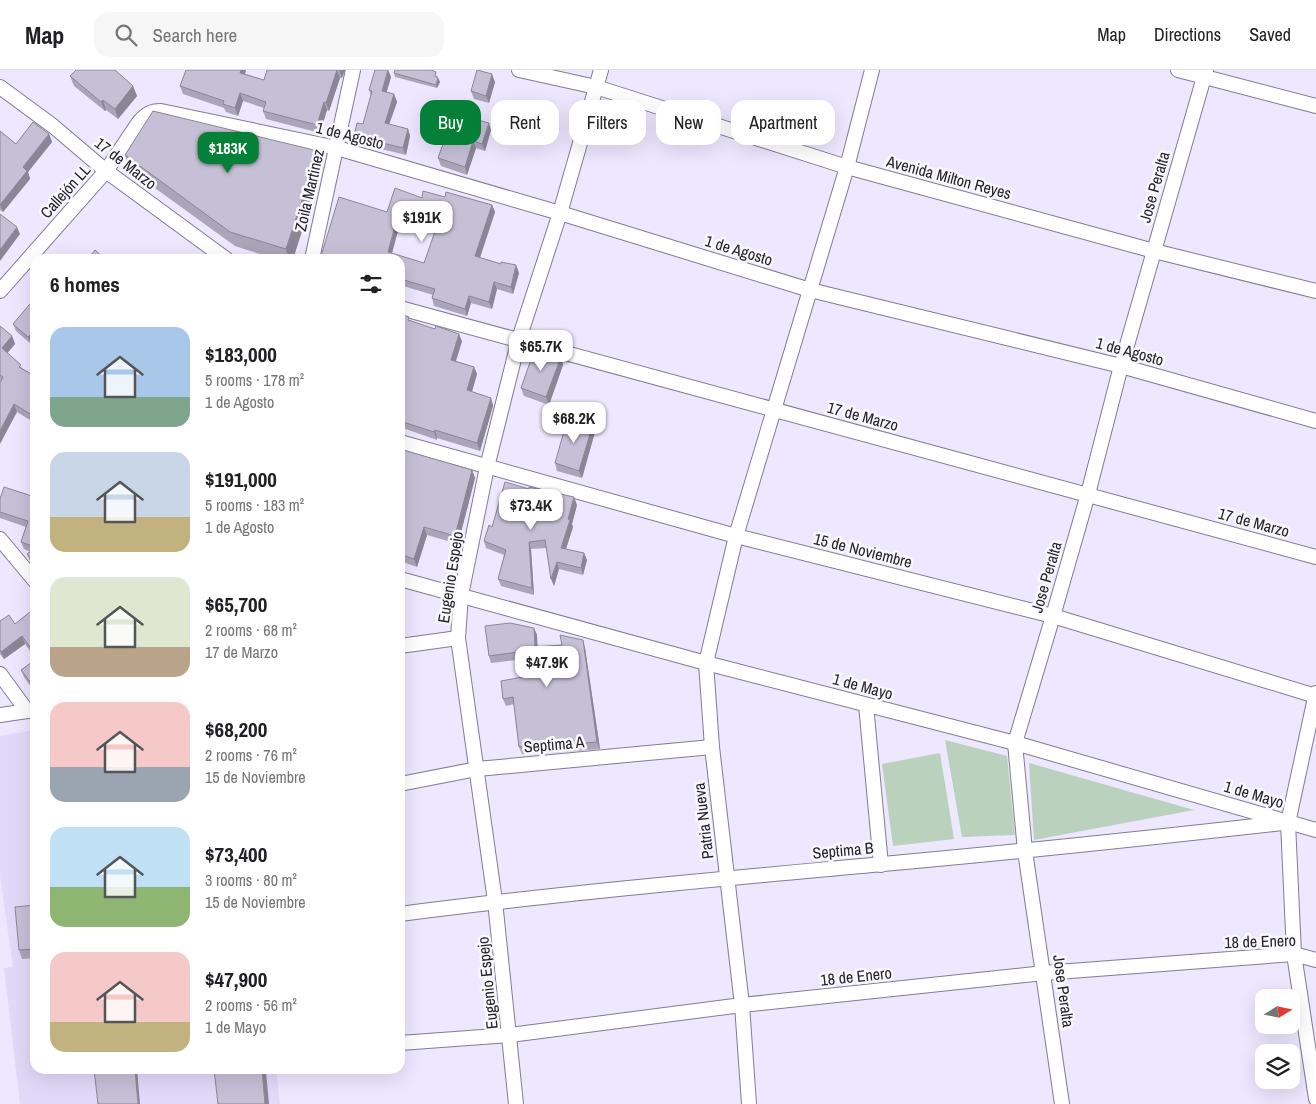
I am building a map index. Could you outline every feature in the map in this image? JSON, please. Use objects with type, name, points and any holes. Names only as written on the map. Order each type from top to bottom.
[{"type":"street","name":"Zoila Martinez","points":[[313,254],[353,70]]},
{"type":"street","name":"Avenida Milton Reyes","points":[[519,70],[596,87],[847,167],[1154,251],[1316,290]]},
{"type":"street","name":"Eugenio Espejo","points":[[516,1104],[495,901],[458,638],[461,595],[487,467],[519,340],[560,212],[601,70]]},
{"type":"street","name":"Patria Nueva","points":[[749,1104],[742,1005],[712,747],[706,662],[736,536],[847,167],[872,70]]},
{"type":"street","points":[[1178,70],[1205,74],[1316,106]]},
{"type":"street","name":"Jose Peralta","points":[[1062,1104],[1025,851],[1015,743],[1088,494],[1121,366],[1205,74]]},
{"type":"street","name":"17 de Marzo","points":[[3,89],[53,126],[106,171],[219,254]]},
{"type":"street","name":"1 de Agosto","points":[[152,111],[161,111],[337,148],[560,212],[810,290],[1121,366],[1316,422]]},
{"type":"street","name":"Callejón LL","points":[[33,254],[106,171],[139,122],[152,111]]},
{"type":"street","name":"Callejón LL","points":[[0,291],[30,257]]},
{"type":"street","name":"17 de Marzo","points":[[405,309],[1316,557]]},
{"type":"street","name":"15 de Noviembre","points":[[405,443],[736,536],[1053,616],[1316,695]]},
{"type":"street","points":[[0,539],[30,575]]},
{"type":"street","name":"1 de Mayo","points":[[405,580],[866,705],[1015,743],[1316,830]]},
{"type":"street","points":[[405,645],[458,638]]},
{"type":"street","points":[[0,674],[30,710]]},
{"type":"street","points":[[1316,695],[1288,823],[1294,954],[1316,1099]]},
{"type":"street","points":[[866,705],[880,865]]},
{"type":"street","points":[[0,715],[30,711]]},
{"type":"street","name":"Septima A","points":[[405,783],[477,769],[712,747]]},
{"type":"street","name":"Septima B","points":[[405,913],[495,901],[1025,851],[1288,823]]},
{"type":"street","name":"18 de Enero","points":[[405,1043],[510,1035],[742,1005],[1044,973],[1294,954],[1316,960]]},
{"type":"shaded area","points":[[30,731],[30,1074],[276,1074],[280,1104],[20,1104],[4,968],[13,967],[0,876],[0,736]]},
{"type":"green space","points":[[945,740],[1007,756],[1015,835],[962,837]]},
{"type":"green space","points":[[940,753],[954,839],[893,846],[882,764]]},
{"type":"green space","points":[[1029,763],[1194,810],[1034,840]]},
{"type":"building","points":[[76,70],[115,70],[133,86],[115,109],[103,100],[101,102],[70,76]]},
{"type":"building","points":[[186,70],[241,70],[240,73],[264,80],[267,70],[337,70],[317,125],[263,111],[266,102],[240,93],[235,108],[223,104],[224,101],[180,86]]},
{"type":"building","points":[[375,70],[388,70],[382,91],[394,94],[385,123],[408,129],[403,148],[354,136],[357,123],[363,124],[372,91],[369,90]]},
{"type":"building","points":[[395,70],[431,70],[436,72],[435,76],[438,78],[436,85],[394,73]]},
{"type":"building","points":[[477,70],[492,74],[486,96],[471,91]]},
{"type":"building","points":[[153,111],[318,151],[286,249],[230,232],[125,155]]},
{"type":"building","points":[[481,121],[489,123],[481,144]]},
{"type":"building","points":[[33,122],[49,134],[23,167],[27,171],[0,205],[0,131],[16,144]]},
{"type":"building","points":[[443,145],[472,145],[465,167],[438,158]]},
{"type":"building","points":[[395,188],[422,198],[423,191],[445,197],[446,192],[492,205],[475,256],[501,264],[501,262],[516,265],[511,287],[494,282],[489,302],[469,296],[465,309],[432,298],[435,289],[405,280],[405,257],[424,263],[438,223],[405,214],[402,222],[397,219],[388,252],[395,254],[322,254],[339,197],[387,212]]},
{"type":"building","points":[[0,214],[17,227],[0,250]]},
{"type":"building","points":[[30,304],[30,335],[28,337],[13,324]]},
{"type":"building","points":[[405,316],[409,317],[408,320],[435,329],[436,326],[459,334],[451,360],[474,367],[467,390],[491,398],[477,443],[435,430],[434,432],[405,423]]},
{"type":"building","points":[[0,326],[12,336],[2,348],[21,365],[19,367],[30,373],[30,414],[14,404],[0,431],[0,383],[3,377],[0,375]]},
{"type":"building","points":[[535,348],[561,357],[546,397],[521,388]]},
{"type":"building","points":[[568,417],[593,424],[579,471],[555,463]]},
{"type":"building","points":[[405,450],[472,470],[455,536],[424,527],[414,559],[405,556]]},
{"type":"building","points":[[505,482],[529,489],[529,487],[574,497],[568,519],[570,520],[561,548],[584,553],[581,568],[557,562],[551,579],[545,540],[529,542],[532,588],[498,579],[506,550],[484,541],[489,525],[492,527]]},
{"type":"building","points":[[4,487],[30,495],[30,545],[21,542],[28,521],[0,512],[0,499]]},
{"type":"building","points":[[30,612],[30,647],[22,636],[1,652],[0,621],[9,615],[15,624]]},
{"type":"building","points":[[510,623],[534,628],[535,647],[562,645],[560,635],[583,640],[597,742],[519,747],[513,697],[503,699],[501,681],[528,676],[525,651],[489,656],[485,626]]},
{"type":"building","points":[[30,664],[30,682],[21,670]]},
{"type":"building","points":[[30,906],[30,949],[19,950],[15,907]]},
{"type":"building","points":[[95,1074],[135,1074],[138,1104],[98,1104]]},
{"type":"building","points":[[215,1074],[262,1074],[265,1104],[218,1104]]}]
